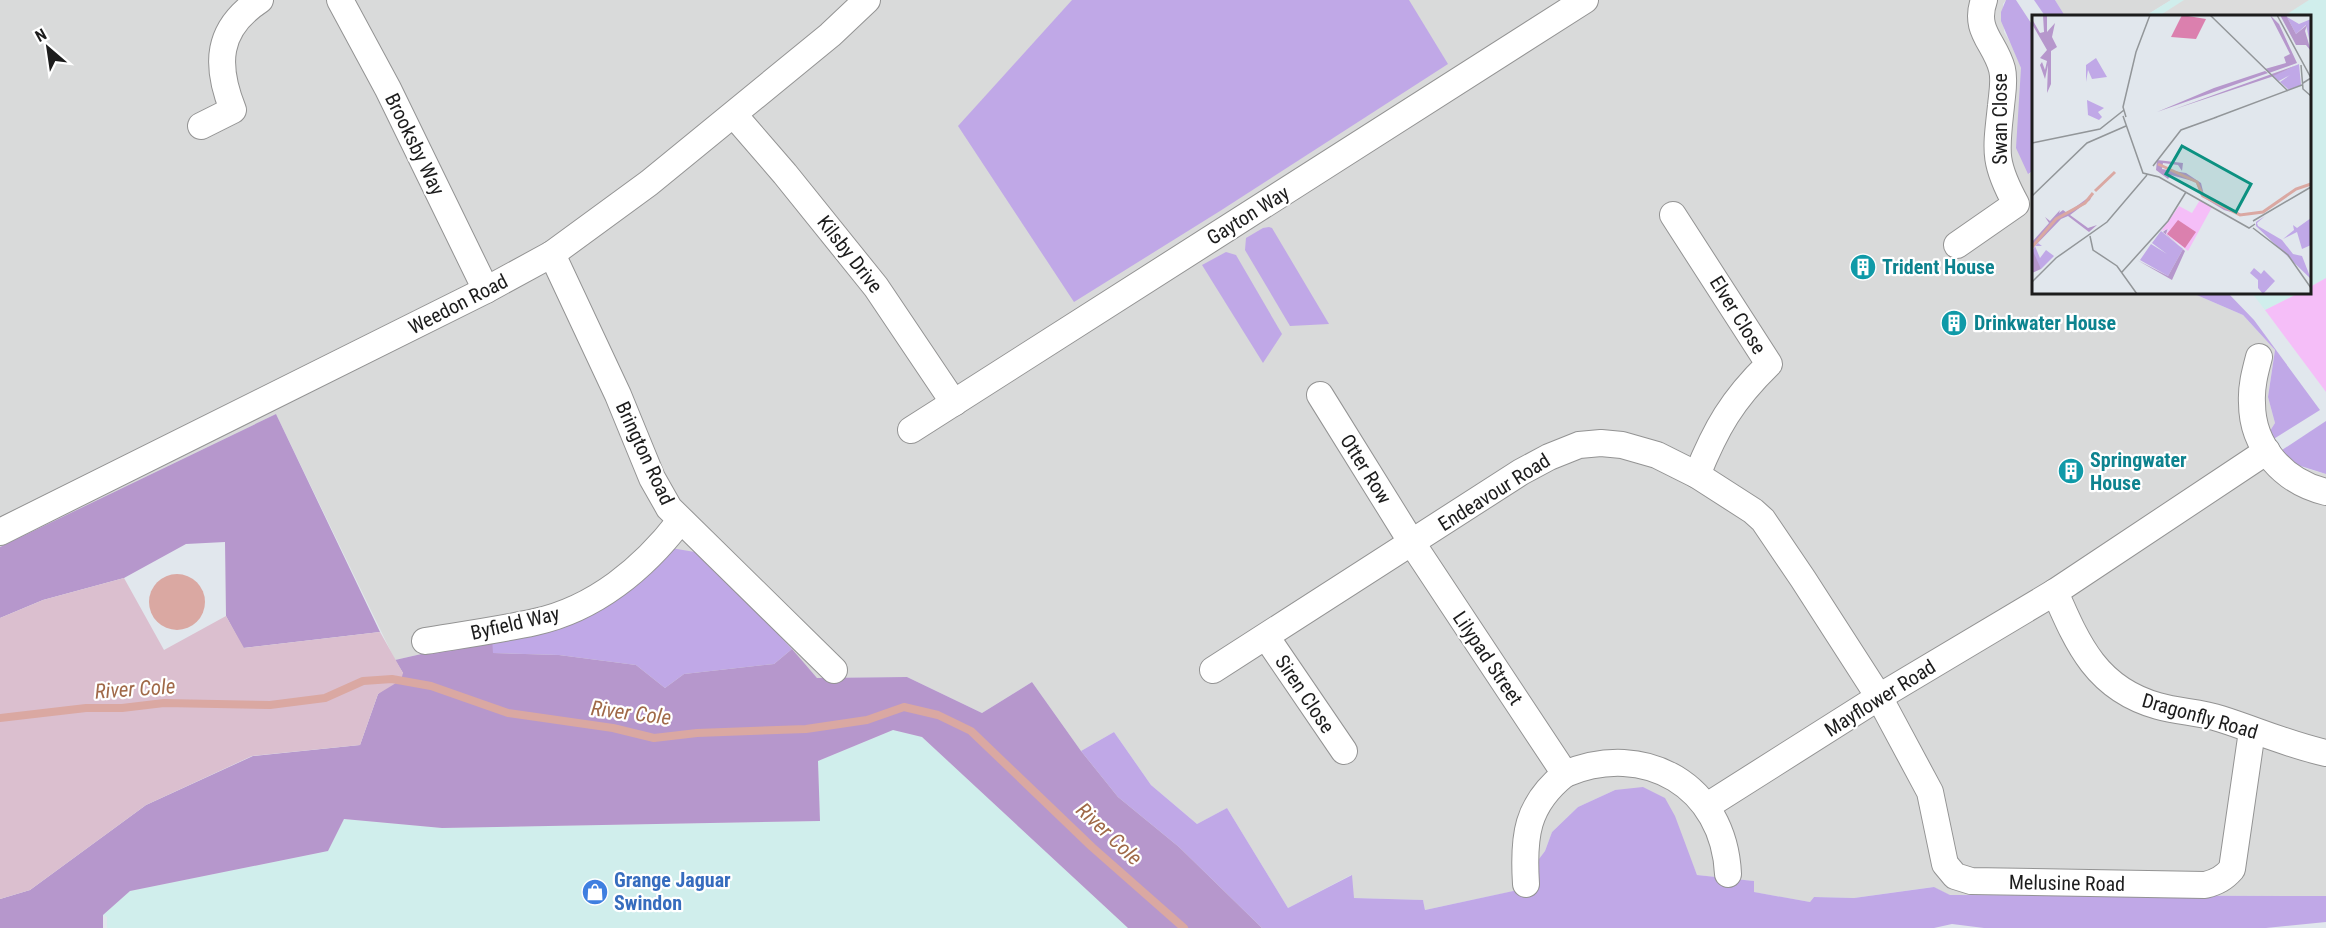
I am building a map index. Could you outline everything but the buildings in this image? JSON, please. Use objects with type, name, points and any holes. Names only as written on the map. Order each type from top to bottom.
[{"type":"street","points":[[201,126],[233,110],[222,75],[223,49],[228,34],[239,17],[260,0]]},
{"type":"street","name":"Brooksby Way","points":[[340,0],[388,89],[486,290]]},
{"type":"street","name":"Weedon Road","points":[[0,532],[486,290],[552,254],[649,183],[734,115],[830,35],[867,0]]},
{"type":"street","name":"Gayton Way","points":[[911,430],[1585,0]]},
{"type":"street","name":"Swan Close","points":[[1958,245],[2016,204],[2004,183],[1997,156],[2003,79],[1998,59],[1981,26],[1980,15],[1983,0]]},
{"type":"street","name":"Kilsby Drive","points":[[734,115],[876,287],[954,403]]},
{"type":"street","name":"Elver Close","points":[[1673,215],[1769,364],[1745,387],[1729,408],[1711,441],[1697,475]]},
{"type":"street","name":"Brington Road","points":[[552,254],[618,395],[656,486],[669,508],[834,670]]},
{"type":"street","points":[[2259,357],[2253,382],[2252,403],[2259,438],[2277,466],[2288,476],[2304,485],[2326,492]]},
{"type":"street","name":"Otter Row","points":[[1320,394],[1412,543]]},
{"type":"street","name":"Endeavour Road","points":[[1213,670],[1521,472],[1549,457],[1580,445],[1601,443],[1622,445],[1657,455],[1697,475],[1743,504],[1763,520],[1879,697]]},
{"type":"street","name":"Mayflower Road","points":[[1707,806],[1879,697],[2055,592],[2267,452]]},
{"type":"street","name":"Byfield Way","points":[[425,641],[536,622],[581,605],[627,577],[645,562],[680,521]]},
{"type":"street","name":"Lilypad Street","points":[[1412,543],[1565,774]]},
{"type":"street","name":"Dragonfly Road","points":[[2055,592],[2077,642],[2110,683],[2126,693],[2159,707],[2222,719],[2252,731],[2326,753]]},
{"type":"street","name":"Siren Close","points":[[1266,638],[1344,751]]},
{"type":"street","name":"Melusine Road","points":[[1879,697],[1930,792],[1945,864],[1955,876],[1971,881],[2205,885],[2217,882],[2232,869],[2252,731]]},
{"type":"street","points":[[1526,884],[1524,849],[1528,825],[1542,796],[1565,774],[1595,763],[1623,761],[1650,766],[1668,774],[1707,806],[1725,842],[1728,874]]},
{"type":"shaded area","points":[[0,0],[2006,0],[2003,4],[2004,32],[2016,52],[2021,68],[2029,174],[2032,172],[2032,294],[2194,294],[2243,315],[2275,350],[2268,397],[2275,423],[2268,434],[2279,452],[2301,467],[2326,474],[2326,896],[1949,895],[1933,887],[1854,898],[1814,897],[1810,902],[1753,892],[1754,881],[1697,875],[1688,853],[1615,790],[1578,807],[1552,832],[1545,851],[1537,863],[1538,886],[1425,910],[1423,900],[1353,898],[1351,875],[1288,908],[1227,808],[1197,824],[1151,785],[1114,732],[1081,751],[1032,682],[982,713],[907,677],[817,678],[701,553],[492,638],[395,660],[276,414],[0,547]]},
{"type":"shaded area","points":[[1072,0],[1409,0],[1448,64],[1074,302],[958,126]]},
{"type":"shaded area","points":[[2006,0],[2016,0],[2032,24],[2032,171],[2028,174],[2016,148],[2021,68],[2001,21],[2001,12]]},
{"type":"shaded area","points":[[2034,0],[2055,0],[2064,15],[2044,15]]},
{"type":"shaded area","points":[[2055,0],[2171,0],[2147,15],[2064,15]]},
{"type":"shaded area","points":[[2171,0],[2326,0],[2326,278],[2311,286],[2311,15],[2147,15]]},
{"type":"shaded area","points":[[2184,0],[2309,0],[2286,15],[2161,15]]},
{"type":"shaded area","points":[[1269,227],[1272,228],[1329,324],[1290,326],[1245,250],[1246,238]]},
{"type":"shaded area","points":[[1226,252],[1236,255],[1282,334],[1263,363],[1202,265]]},
{"type":"shaded area","points":[[2326,278],[2326,392],[2265,310],[2297,294],[2311,294],[2311,286]]},
{"type":"shaded area","points":[[2194,294],[2229,294],[2254,320],[2320,410],[2272,440],[2268,434],[2275,423],[2268,397],[2275,350],[2243,315]]},
{"type":"shaded area","points":[[2253,294],[2297,294],[2265,310]]},
{"type":"shaded area","points":[[276,414],[380,632],[243,648],[226,616],[225,542],[186,544],[124,578],[43,600],[0,618],[0,547]]},
{"type":"shaded area","points":[[2326,421],[2326,474],[2291,463],[2279,452]]},
{"type":"shaded area","points":[[671,548],[701,553],[792,649],[774,664],[684,674],[665,688],[636,665],[559,655],[492,653],[492,638]]},
{"type":"shaded area","points":[[177,574],[188,576],[197,582],[203,591],[205,602],[203,613],[197,622],[188,628],[177,630],[166,628],[157,622],[151,613],[149,602],[151,591],[157,582],[166,576]]},
{"type":"shaded area","points":[[124,578],[164,650],[226,616],[244,648],[380,632],[403,673],[401,680],[378,694],[360,745],[252,756],[146,805],[30,890],[0,899],[0,618],[43,600]]},
{"type":"shaded area","points":[[492,638],[493,653],[559,655],[636,665],[665,688],[684,674],[774,664],[792,649],[817,678],[907,677],[982,713],[1032,682],[1081,751],[1118,797],[1179,847],[1262,928],[1128,928],[922,737],[893,730],[818,761],[820,821],[442,828],[344,819],[328,851],[130,891],[103,915],[103,928],[0,928],[0,899],[30,890],[146,805],[253,756],[360,745],[378,694],[403,673],[395,660]]},
{"type":"shaded area","points":[[893,730],[922,737],[1128,928],[107,928],[107,917],[103,915],[130,891],[328,851],[344,819],[442,828],[820,821],[818,761]]},
{"type":"shaded area","points":[[1114,732],[1151,785],[1197,824],[1227,808],[1288,908],[1352,875],[1354,898],[1423,900],[1425,910],[1537,886],[1536,863],[1545,851],[1552,832],[1578,807],[1615,790],[1643,787],[1665,798],[1675,816],[1697,875],[1754,881],[1754,892],[1810,902],[1814,897],[1854,898],[1934,887],[1950,895],[2326,896],[2326,922],[2266,928],[1984,928],[1952,924],[1934,928],[1262,928],[1179,847],[1118,797],[1081,751]]},
{"type":"waterway","name":"River Cole","points":[[0,718],[86,708],[122,708],[164,703],[270,705],[325,698],[363,681],[392,679],[431,686],[508,713],[613,728],[654,738],[697,733],[806,729],[867,720],[904,707],[938,715],[971,731],[1092,847],[1184,928]]},
{"type":"place","name":"Trident House","points":[[1863,267]]},
{"type":"place","name":"Drinkwater House","points":[[1954,323]]},
{"type":"place","name":"Springwater House","points":[[2071,471]]},
{"type":"place","name":"Grange Jaguar Swindon","points":[[595,892]]}]
